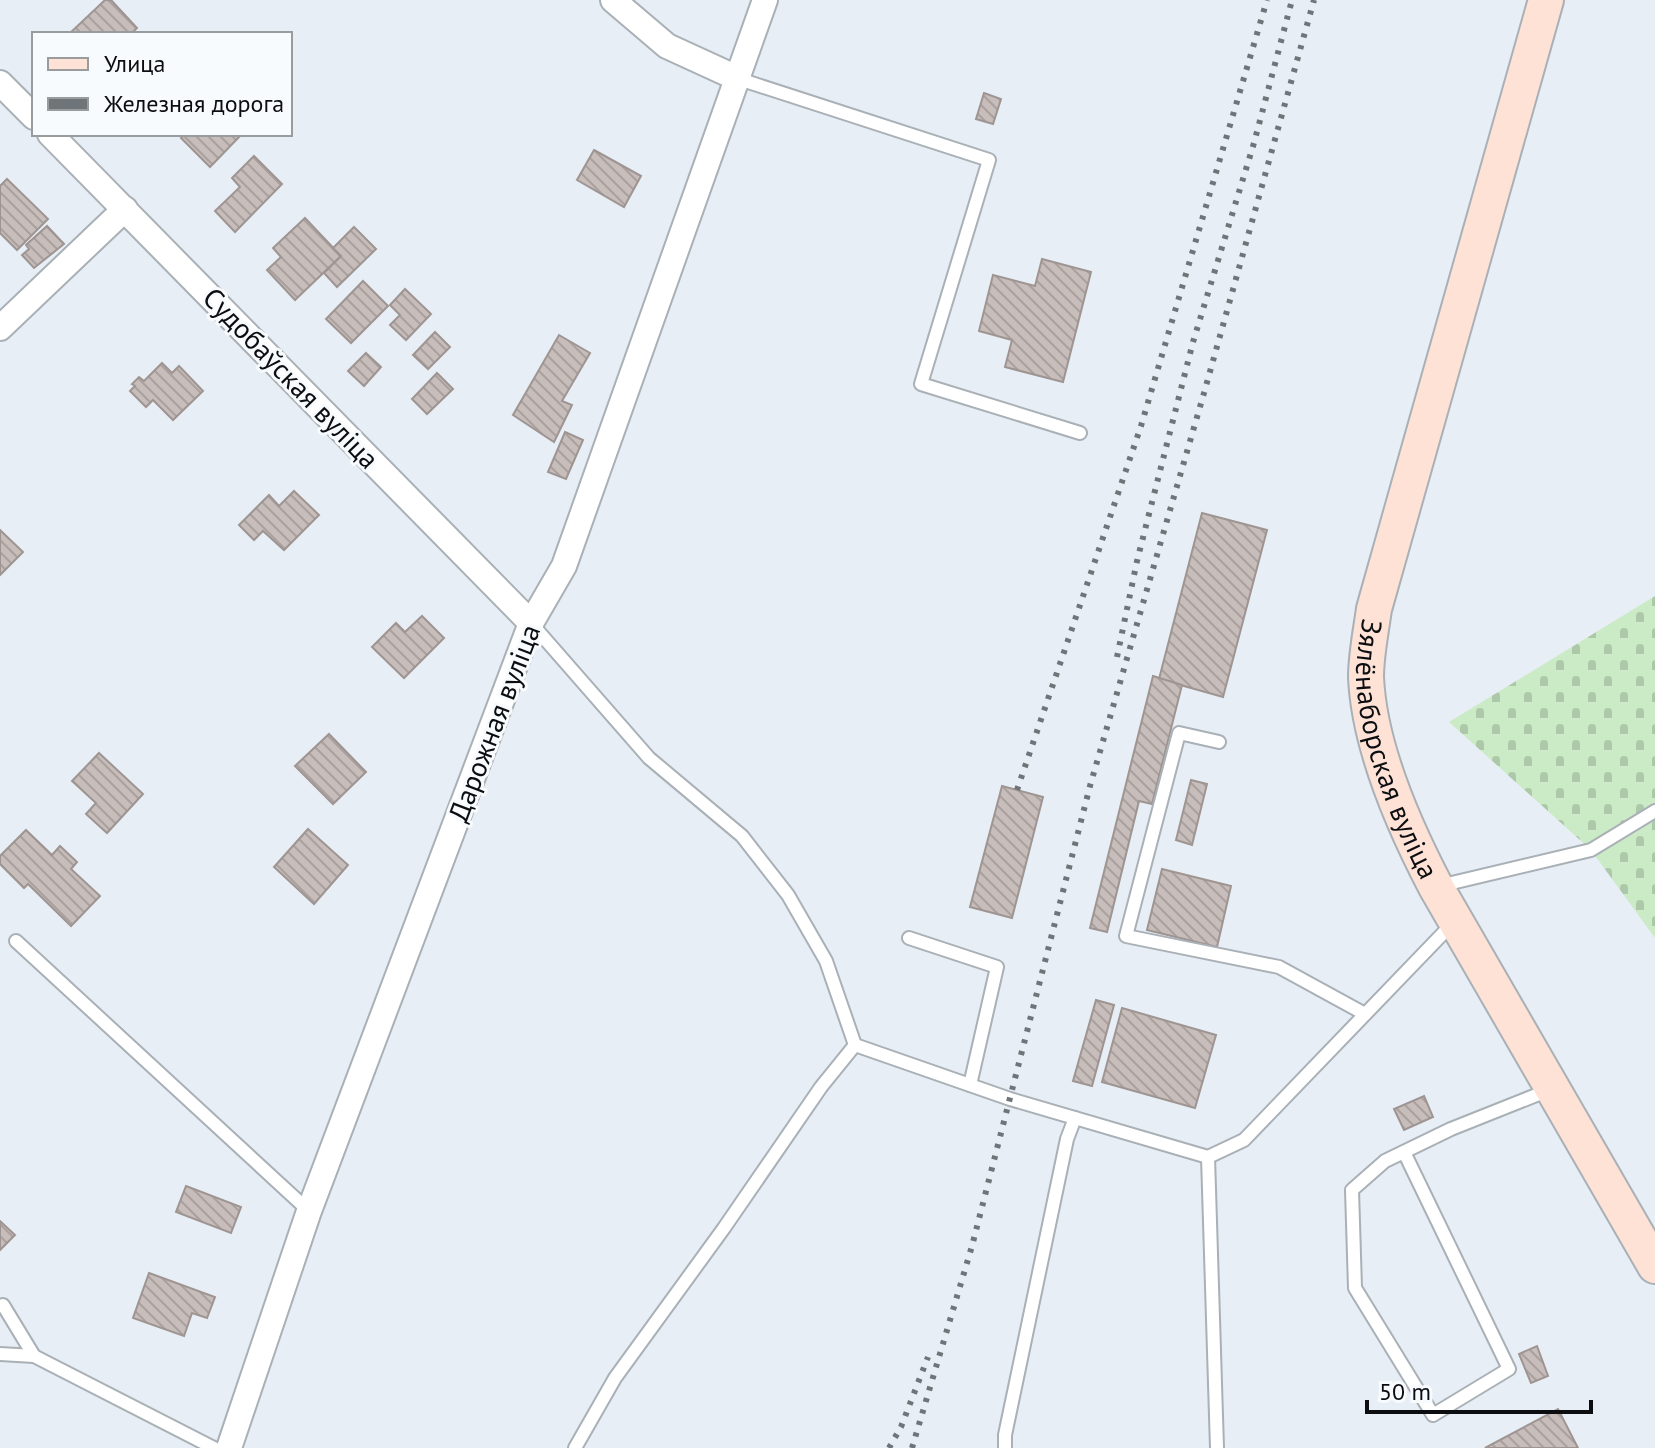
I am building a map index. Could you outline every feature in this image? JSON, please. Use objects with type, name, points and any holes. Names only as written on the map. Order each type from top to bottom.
[{"type":"main road","name":"Зялёнаборская вуліца","points":[[1546,0],[1374,609],[1366,674],[1370,719],[1408,833],[1436,887],[1655,1266]]},
{"type":"street","points":[[613,0],[667,46],[739,79]]},
{"type":"street","name":"Дарожная вуліца","points":[[229,1448],[309,1211],[531,623],[564,566],[765,0]]},
{"type":"street","points":[[0,83],[32,115]]},
{"type":"street","name":"Судобаўская вуліца","points":[[52,136],[531,623]]},
{"type":"street","points":[[0,328],[125,209]]},
{"type":"lane","points":[[739,79],[989,160],[921,384],[1080,433]]},
{"type":"lane","points":[[531,623],[649,758],[742,836],[788,895],[826,961],[855,1045]]},
{"type":"lane","points":[[1219,742],[1179,733],[1126,936],[1279,967],[1365,1014]]},
{"type":"lane","points":[[1436,887],[1591,850],[1655,811]]},
{"type":"lane","points":[[855,1045],[970,1085],[1208,1157],[1244,1140],[1456,920]]},
{"type":"lane","points":[[909,938],[997,967],[970,1085]]},
{"type":"lane","points":[[16,941],[309,1211]]},
{"type":"lane","points":[[575,1448],[615,1378],[821,1087],[855,1045]]},
{"type":"lane","points":[[1404,1152],[1509,1369],[1433,1415],[1355,1288],[1352,1190],[1385,1161],[1451,1129],[1552,1088]]},
{"type":"lane","points":[[1005,1448],[1005,1435],[1067,1139],[1075,1118]]},
{"type":"lane","points":[[1208,1157],[1217,1448]]},
{"type":"lane","points":[[3,1305],[34,1356]]},
{"type":"lane","points":[[0,1354],[34,1356],[214,1448]]},
{"type":"green space","points":[[1655,596],[1655,938],[1591,850],[1449,722]]},
{"type":"building","points":[[105,0],[111,0],[137,28],[133,32],[71,32]]},
{"type":"building","points":[[984,93],[1001,99],[993,124],[976,119]]},
{"type":"building","points":[[183,136],[240,136],[210,167],[181,138]]},
{"type":"building","points":[[594,150],[641,176],[624,207],[577,180]]},
{"type":"building","points":[[254,156],[282,184],[235,232],[215,211],[240,187],[232,178]]},
{"type":"building","points":[[7,179],[48,219],[17,250],[0,233],[0,186]]},
{"type":"building","points":[[305,218],[341,256],[295,300],[267,270],[281,257],[273,248]]},
{"type":"building","points":[[47,226],[64,244],[34,268],[22,255],[29,249],[26,245]]},
{"type":"building","points":[[354,227],[376,249],[337,287],[324,273],[341,256],[333,248]]},
{"type":"building","points":[[1042,259],[1091,272],[1063,382],[1005,367],[1012,340],[979,331],[993,275],[1035,286]]},
{"type":"building","points":[[363,281],[388,306],[351,343],[326,319]]},
{"type":"building","points":[[405,289],[431,314],[406,340],[390,325],[400,315],[390,305]]},
{"type":"building","points":[[435,332],[450,347],[428,369],[413,355]]},
{"type":"building","points":[[559,335],[590,353],[562,401],[572,405],[554,442],[513,415]]},
{"type":"building","points":[[366,353],[381,367],[364,386],[348,371]]},
{"type":"building","points":[[162,363],[172,373],[179,366],[203,391],[173,420],[153,400],[146,407],[130,391],[139,377],[144,381]]},
{"type":"building","points":[[437,373],[453,389],[427,414],[412,399]]},
{"type":"building","points":[[565,432],[583,440],[566,479],[548,472]]},
{"type":"building","points":[[294,491],[319,515],[284,550],[263,531],[254,540],[239,525],[269,495],[279,506]]},
{"type":"building","points":[[1202,513],[1267,530],[1223,697],[1159,679]]},
{"type":"building","points":[[0,530],[23,552],[0,575]]},
{"type":"building","points":[[422,616],[444,638],[404,678],[372,647],[396,623],[405,632]]},
{"type":"building","points":[[1153,676],[1182,685],[1152,804],[1139,801],[1107,932],[1090,928]]},
{"type":"building","points":[[329,734],[366,772],[333,804],[295,766]]},
{"type":"building","points":[[99,753],[143,794],[107,833],[86,814],[96,803],[72,781]]},
{"type":"building","points":[[1191,780],[1207,784],[1192,845],[1176,840]]},
{"type":"building","points":[[1002,786],[1043,797],[1012,918],[970,907]]},
{"type":"building","points":[[308,829],[348,865],[314,904],[274,867]]},
{"type":"building","points":[[26,830],[52,855],[60,846],[77,862],[71,869],[100,896],[71,926],[28,884],[24,888],[0,864],[0,856]]},
{"type":"building","points":[[1162,869],[1231,886],[1217,947],[1147,930]]},
{"type":"building","points":[[1096,1000],[1114,1005],[1092,1086],[1073,1081]]},
{"type":"building","points":[[1122,1008],[1216,1035],[1195,1108],[1102,1082]]},
{"type":"building","points":[[1424,1096],[1433,1117],[1404,1130],[1394,1109]]},
{"type":"building","points":[[186,1186],[241,1207],[231,1233],[176,1212]]},
{"type":"building","points":[[0,1221],[15,1235],[0,1250]]},
{"type":"building","points":[[149,1273],[215,1297],[207,1318],[192,1313],[184,1336],[133,1318]]},
{"type":"building","points":[[1537,1346],[1548,1376],[1531,1383],[1519,1354]]},
{"type":"building","points":[[1558,1409],[1578,1448],[1485,1448]]},
{"type":"railway","points":[[1017,790],[1141,426],[1267,0]]},
{"type":"railway","points":[[1117,657],[1137,561],[1193,342],[1254,143],[1292,0]]},
{"type":"railway","points":[[912,1448],[972,1246],[1090,786],[1314,0]]},
{"type":"railway","points":[[889,1448],[901,1427],[928,1357]]}]
